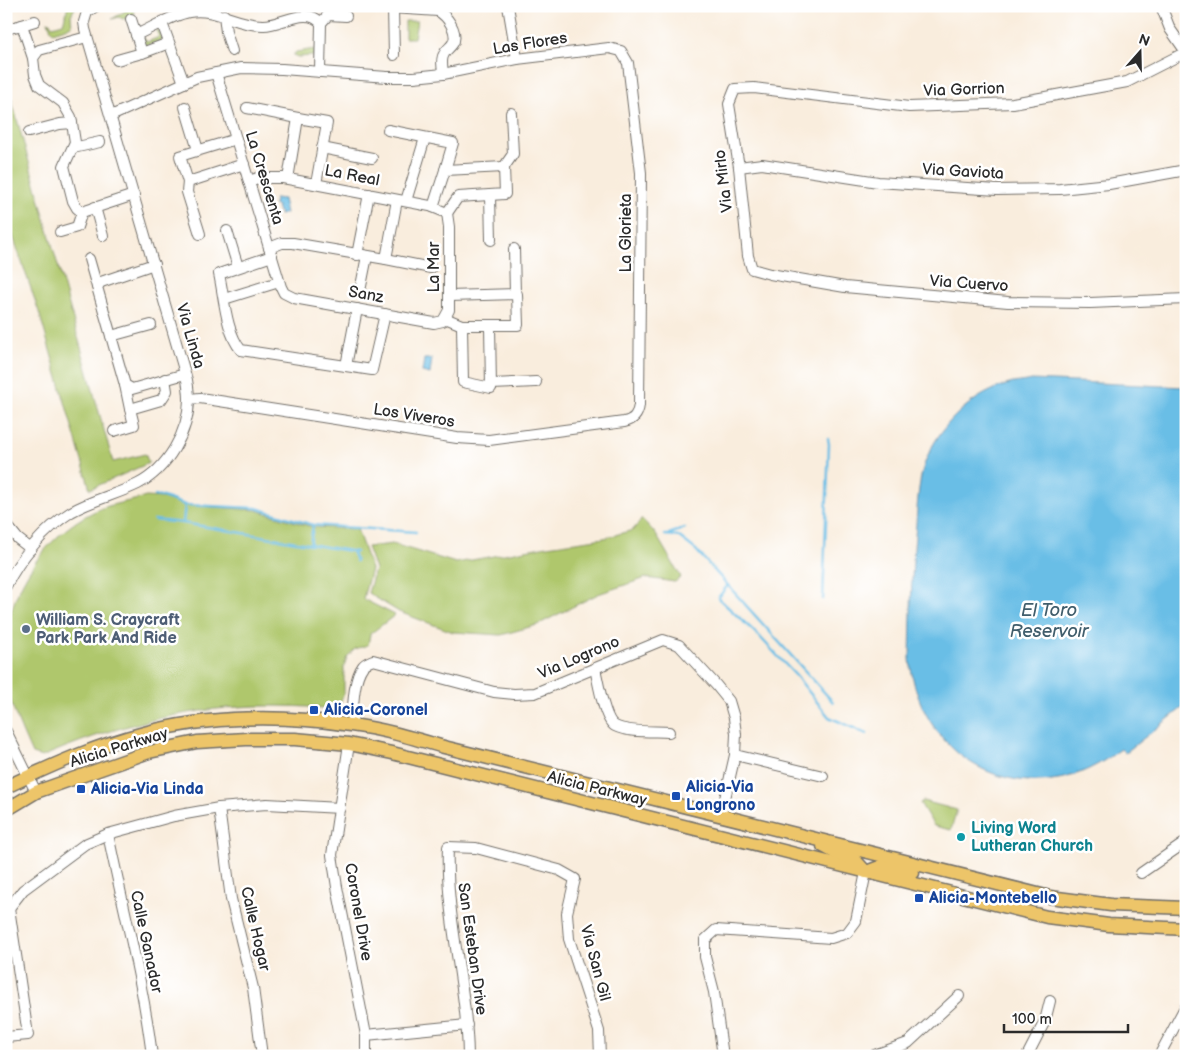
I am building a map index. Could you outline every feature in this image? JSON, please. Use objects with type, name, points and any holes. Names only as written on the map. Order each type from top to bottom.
[{"type":"main road","name":"Alicia Parkway","points":[[6,787],[88,752],[144,732],[194,723],[245,719],[296,719],[352,725],[396,734],[1050,897],[1111,905],[1186,908]]},
{"type":"main road","points":[[349,744],[352,725]]},
{"type":"main road","name":"Alicia Parkway","points":[[6,810],[36,792],[149,752],[197,742],[295,739],[349,744],[392,753],[1046,917],[1109,925],[1186,929]]},
{"type":"main road","points":[[810,838],[838,854],[855,860],[866,872],[882,866],[938,879],[961,876]]},
{"type":"street","name":"Via Linda","points":[[6,586],[18,563],[42,536],[69,514],[90,502],[138,484],[162,466],[176,447],[183,430],[189,399],[185,374],[84,22],[87,12],[96,6]]},
{"type":"street","points":[[508,6],[517,59]]},
{"type":"street","points":[[1161,6],[1170,28],[1186,52]]},
{"type":"street","points":[[376,7],[438,11],[447,16],[454,41],[444,54],[442,62],[443,74]]},
{"type":"street","points":[[393,8],[394,55]]},
{"type":"street","points":[[136,36],[187,12],[206,11],[262,25],[305,16],[313,17],[322,23]]},
{"type":"street","points":[[224,15],[226,32],[232,51]]},
{"type":"street","points":[[320,72],[322,23],[328,15],[346,16]]},
{"type":"street","points":[[131,19],[142,53]]},
{"type":"street","points":[[6,30],[35,21]]},
{"type":"street","points":[[162,23],[184,83]]},
{"type":"street","points":[[22,24],[39,85],[63,103],[71,117],[75,142],[64,166],[73,201],[82,212]]},
{"type":"street","points":[[33,58],[39,50],[88,36]]},
{"type":"street","points":[[117,60],[169,44]]},
{"type":"street","name":"Las Flores","points":[[111,116],[197,77],[240,68],[414,78],[517,59],[609,48],[621,52]]},
{"type":"street","name":"La Glorieta","points":[[621,52],[628,64],[641,173],[639,405],[635,417]]},
{"type":"street","name":"Via Gorrion","points":[[735,89],[754,88],[909,107],[1012,104],[1127,82],[1186,52]]},
{"type":"street","name":"La Crescenta","points":[[216,72],[279,282],[284,293]]},
{"type":"street","name":"Via Mirlo","points":[[735,89],[729,104],[739,167],[748,256],[752,269]]},
{"type":"street","points":[[185,107],[198,150]]},
{"type":"street","points":[[247,108],[327,123],[316,184]]},
{"type":"street","points":[[447,213],[458,197],[505,194],[504,167],[513,154],[511,113]]},
{"type":"street","points":[[288,179],[298,118]]},
{"type":"street","points":[[29,132],[72,123]]},
{"type":"street","points":[[388,130],[453,143],[433,207]]},
{"type":"street","points":[[386,259],[402,201],[425,138]]},
{"type":"street","points":[[200,234],[187,192],[188,182],[180,156],[236,139]]},
{"type":"street","points":[[73,148],[100,142]]},
{"type":"street","points":[[322,148],[372,158]]},
{"type":"street","points":[[188,182],[244,164]]},
{"type":"street","name":"Via Gaviota","points":[[739,167],[762,164],[878,182],[997,190],[1060,189],[1109,184],[1186,170]]},
{"type":"street","points":[[444,170],[504,167]]},
{"type":"street","name":"La Real","points":[[249,181],[268,178],[288,179],[433,207],[447,213]]},
{"type":"street","points":[[360,291],[369,194]]},
{"type":"street","points":[[82,212],[134,195]]},
{"type":"street","points":[[490,195],[491,240]]},
{"type":"street","points":[[95,207],[103,236]]},
{"type":"street","points":[[60,232],[77,227],[82,212]]},
{"type":"street","name":"La Mar","points":[[444,320],[449,310],[447,213]]},
{"type":"street","points":[[227,232],[238,268]]},
{"type":"street","points":[[385,314],[372,370],[241,350],[235,342],[219,274],[238,268],[270,252],[282,243],[292,243],[431,268]]},
{"type":"street","points":[[444,320],[462,325],[518,325],[518,294],[515,294],[514,249]]},
{"type":"street","points":[[90,258],[96,287],[125,385],[134,425],[114,431]]},
{"type":"street","points":[[96,287],[100,282],[154,264]]},
{"type":"street","name":"Via Cuervo","points":[[752,269],[845,287],[1008,302],[1186,299]]},
{"type":"street","points":[[224,299],[279,282]]},
{"type":"street","name":"Sanz","points":[[284,293],[294,298],[434,323],[444,320]]},
{"type":"street","points":[[449,296],[515,294]]},
{"type":"street","points":[[346,366],[357,309]]},
{"type":"street","points":[[110,336],[151,325]]},
{"type":"street","points":[[462,325],[463,382],[491,388],[490,325]]},
{"type":"street","points":[[125,385],[132,389],[185,374]]},
{"type":"street","points":[[130,409],[162,400],[167,391],[165,380]]},
{"type":"street","points":[[491,384],[536,382]]},
{"type":"street","name":"Los Viveros","points":[[189,399],[200,398],[457,438],[489,440],[630,421],[635,417]]},
{"type":"street","points":[[6,524],[18,539],[31,549]]},
{"type":"street","name":"Via Logrono","points":[[352,725],[354,698],[359,673],[364,664],[373,660],[494,692],[514,694],[535,693],[663,640],[678,645],[729,701],[736,734],[735,755],[721,816]]},
{"type":"street","points":[[595,668],[608,720],[615,726],[628,730],[669,732]]},
{"type":"street","points":[[6,730],[36,792]]},
{"type":"street","name":"Coronel Drive","points":[[349,744],[332,855],[336,886],[366,1035],[366,1056]]},
{"type":"street","points":[[735,755],[823,776]]},
{"type":"street","points":[[6,1036],[28,1035],[9,908],[23,890],[85,844],[108,834],[174,816],[219,808],[267,804],[340,808]]},
{"type":"street","name":"Calle Hogar","points":[[219,808],[231,899],[254,988],[262,1056]]},
{"type":"street","name":"Calle Ganador","points":[[108,834],[143,999],[152,1056]]},
{"type":"street","points":[[1141,873],[1186,842]]},
{"type":"street","name":"San Esteban Drive","points":[[468,1056],[467,1026],[447,875],[448,847],[476,848],[559,870],[575,879]]},
{"type":"street","points":[[723,1056],[714,992],[705,956],[705,940],[716,930],[832,938],[847,933],[856,921],[866,872]]},
{"type":"street","name":"Via San Gil","points":[[575,879],[568,913],[569,939],[599,1031],[600,1056]]},
{"type":"street","points":[[872,1056],[908,1043],[958,996]]},
{"type":"street","points":[[1027,1056],[1045,1021],[1050,1001]]},
{"type":"street","points":[[1159,1056],[1186,1008]]},
{"type":"street","points":[[366,1035],[467,1026]]},
{"type":"green space","points":[[68,6],[76,6],[71,15],[72,26],[53,32],[48,21],[52,26],[63,23]]},
{"type":"green space","points":[[130,8],[134,11],[135,16],[112,19]]},
{"type":"green space","points":[[405,21],[417,21],[414,38],[405,38]]},
{"type":"green space","points":[[156,30],[159,30],[163,40],[145,46],[143,37],[147,42],[159,37]]},
{"type":"green space","points":[[315,49],[314,56],[298,57],[293,55],[296,52]]},
{"type":"green space","points":[[6,80],[113,462],[145,454],[149,463],[90,489],[39,312],[6,216]]},
{"type":"green space","points":[[146,497],[163,498],[184,505],[256,510],[313,527],[357,529],[371,569],[363,599],[395,615],[370,634],[368,645],[355,649],[347,657],[344,666],[344,693],[339,706],[328,708],[256,706],[200,711],[120,728],[42,757],[32,754],[14,712],[6,679],[7,629],[19,591],[28,573],[40,556],[68,528],[102,508]]},
{"type":"green space","points":[[642,519],[655,533],[681,577],[675,582],[646,578],[598,594],[537,625],[501,635],[453,632],[399,612],[368,593],[375,569],[367,547],[393,544],[456,563],[547,546],[604,538],[633,530]]},
{"type":"green space","points":[[923,801],[957,810],[951,830],[934,826],[920,803]]},
{"type":"water","points":[[275,198],[283,199],[286,213],[280,215],[277,206],[274,205]]},
{"type":"water","points":[[424,359],[432,359],[430,374],[422,372]]},
{"type":"water","name":"El Toro Reservoir","points":[[1032,380],[1186,387],[1186,705],[1125,753],[1121,749],[1097,765],[1071,776],[1052,780],[1024,781],[998,775],[975,765],[954,750],[937,731],[924,709],[914,685],[910,658],[917,504],[920,480],[927,458],[943,430],[965,407],[992,390],[1009,384]]},
{"type":"waterway","points":[[823,599],[828,439]]},
{"type":"waterway","points":[[155,496],[185,505]]},
{"type":"waterway","points":[[183,523],[185,505],[256,508],[313,525]]},
{"type":"waterway","points":[[154,520],[183,523],[356,552]]},
{"type":"waterway","points":[[310,545],[313,525],[416,532]]},
{"type":"waterway","points":[[669,534],[685,528]]},
{"type":"waterway","points":[[665,535],[678,536],[696,550],[833,702]]},
{"type":"waterway","points":[[352,551],[356,561]]},
{"type":"waterway","points":[[728,585],[718,598],[759,636],[797,677],[829,717],[867,734]]},
{"type":"place","name":"William S. Craycraft Park Park And Ride","points":[[26,629]]},
{"type":"place","name":"Alicia-Coronel","points":[[314,710]]},
{"type":"place","name":"Alicia-Via Linda","points":[[81,789]]},
{"type":"place","name":"Alicia-Via Longrono","points":[[676,796]]},
{"type":"place","name":"Living Word Lutheran Church","points":[[961,837]]},
{"type":"place","name":"Alicia-Montebello","points":[[919,898]]}]
